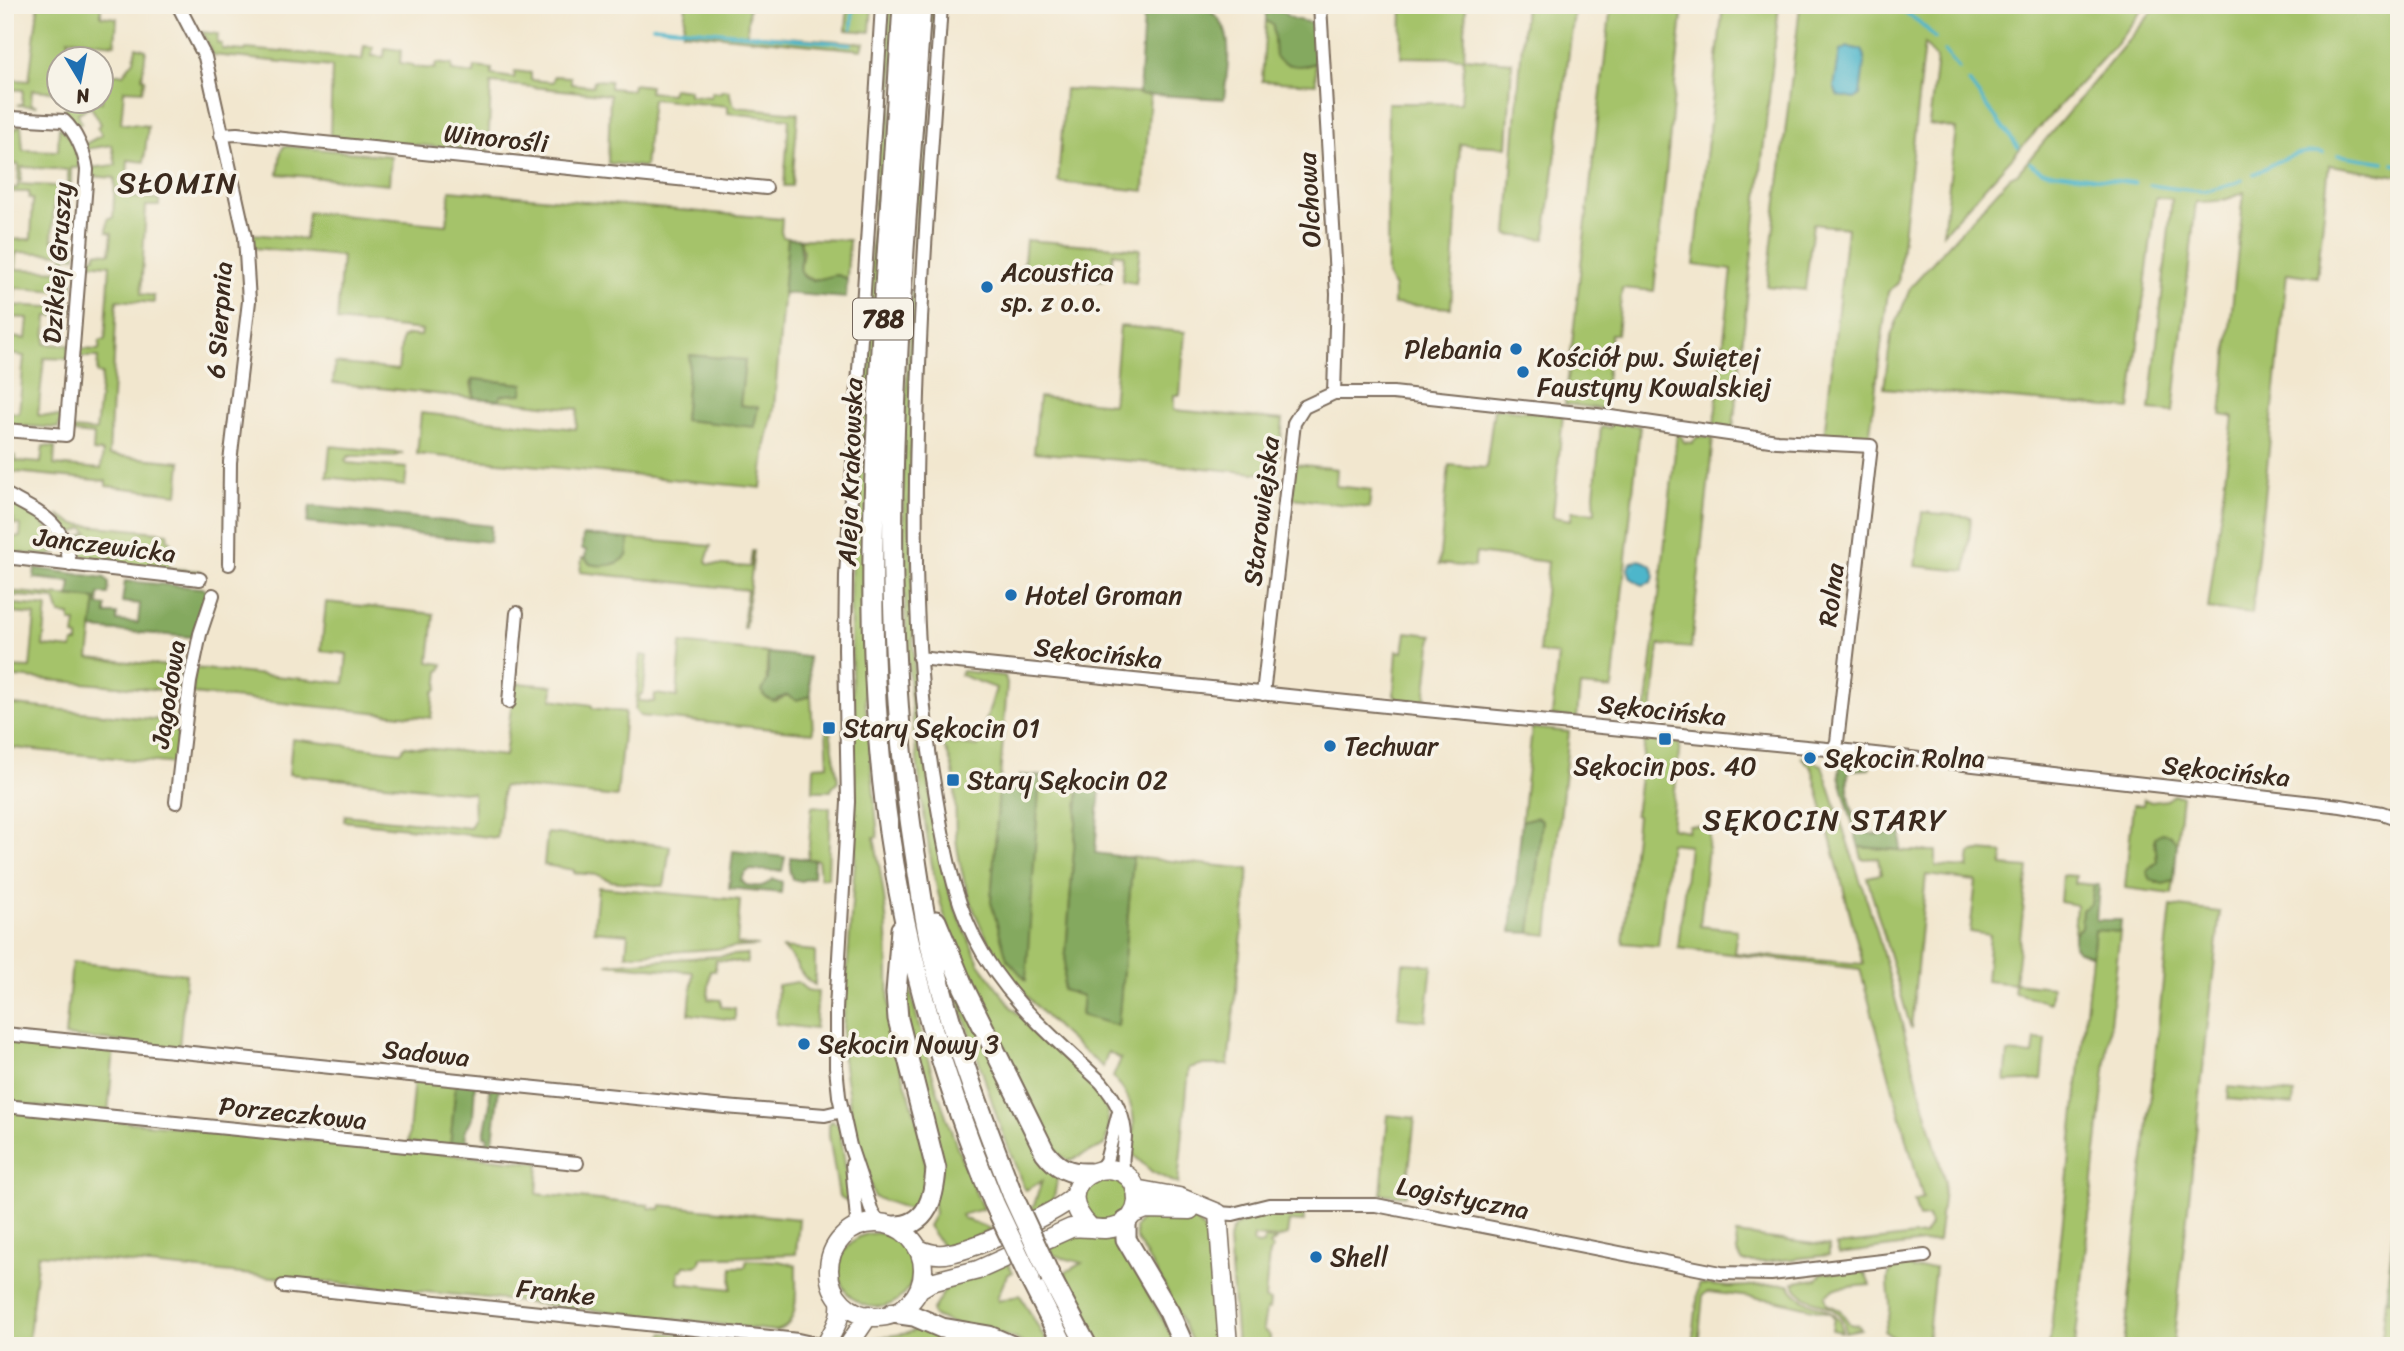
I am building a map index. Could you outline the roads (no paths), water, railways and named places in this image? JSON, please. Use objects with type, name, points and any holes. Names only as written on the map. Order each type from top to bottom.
[{"type":"main road","name":"Aleja Krakowska","points":[[901,897],[887,819],[880,753],[872,561],[876,435],[903,5]]},
{"type":"main road","name":"Aleja Krakowska","points":[[916,863],[898,715],[892,615],[892,552],[896,389],[921,5]]},
{"type":"main road","name":"788","points":[[916,863],[939,983],[971,1084],[1013,1196],[1051,1278],[1087,1346]]},
{"type":"main road","points":[[916,863],[950,959],[1045,1152],[1055,1164],[1065,1170],[1119,1171],[1130,1182],[1218,1213]]},
{"type":"main road","name":"788","points":[[901,897],[921,990],[965,1129],[994,1203],[1064,1346]]},
{"type":"main road","points":[[825,1346],[840,1315],[840,1302],[829,1277],[830,1257],[839,1240],[863,1225],[911,1224],[925,1213],[933,1194],[936,1169],[898,1019],[896,993],[901,897]]},
{"type":"main road","points":[[919,1249],[934,1255],[962,1251],[1060,1207],[1074,1195],[1080,1182],[1095,1171]]},
{"type":"main road","points":[[1130,1182],[1136,1206],[1130,1218],[1126,1239],[1169,1312],[1184,1346]]},
{"type":"main road","points":[[1074,1195],[1078,1212],[1090,1227]]},
{"type":"main road","points":[[893,1313],[911,1302],[921,1288],[931,1282],[978,1270],[1071,1228],[1109,1229],[1146,1209],[1170,1208],[1218,1213]]},
{"type":"main road","points":[[1218,1213],[1228,1346]]},
{"type":"main road","points":[[887,1225],[910,1237],[919,1249],[924,1270],[921,1288]]},
{"type":"main road","points":[[840,1302],[853,1311],[869,1315],[893,1313],[914,1316],[942,1328],[989,1336],[1013,1346]]},
{"type":"main road","points":[[848,1346],[869,1315]]},
{"type":"street","name":"6 Sierpnia","points":[[178,5],[205,57],[245,237],[249,294],[230,462],[229,564]]},
{"type":"street","points":[[882,5],[844,607],[848,802],[835,1033],[836,1067],[850,1146],[872,1212],[887,1225]]},
{"type":"street","points":[[941,5],[919,343],[915,494],[919,657],[926,731],[951,871],[966,920],[996,976],[1016,1002],[1111,1094],[1125,1133],[1122,1161],[1130,1182]]},
{"type":"street","name":"Olchowa","points":[[1320,5],[1337,295],[1334,393]]},
{"type":"street","name":"Dzikiej Gruszy","points":[[5,144],[6,123],[11,118],[64,121],[82,149],[87,170],[66,435],[5,430]]},
{"type":"street","name":"Winorośli","points":[[222,135],[237,134],[355,145],[766,188]]},
{"type":"street","name":"Starowiejska","points":[[1263,694],[1294,423],[1297,415],[1307,405],[1334,393],[1392,393],[1488,402],[1775,441],[1871,446]]},
{"type":"street","name":"Rolna","points":[[1833,750],[1837,742],[1871,446]]},
{"type":"street","points":[[5,494],[52,522],[64,540],[70,565]]},
{"type":"street","name":"Janczewicka","points":[[5,557],[200,579]]},
{"type":"street","name":"Jagodowa","points":[[176,802],[190,682],[200,634],[213,595]]},
{"type":"street","points":[[509,702],[517,613]]},
{"type":"street","name":"Sękocińska","points":[[919,657],[1833,750],[2340,806],[2382,813],[2399,819]]},
{"type":"street","name":"Sadowa","points":[[5,1034],[725,1107],[825,1115],[842,1111]]},
{"type":"street","name":"Porzeczkowa","points":[[5,1106],[577,1163]]},
{"type":"street","points":[[1095,1171],[1106,1161],[1119,1112]]},
{"type":"street","points":[[850,1146],[857,1220],[853,1229]]},
{"type":"street","name":"Logistyczna","points":[[1218,1213],[1233,1214],[1269,1205],[1376,1205],[1721,1273],[1771,1274],[1925,1256]]},
{"type":"street","name":"Franke","points":[[282,1286],[798,1340],[825,1346]]},
{"type":"water","points":[[1848,47],[1862,50],[1865,56],[1860,95],[1855,99],[1838,96],[1834,87],[1840,51]]},
{"type":"water","points":[[1638,560],[1652,567],[1652,582],[1642,585],[1631,578],[1628,569],[1630,563]]},
{"type":"waterway","points":[[852,28],[853,5]]},
{"type":"waterway","points":[[1854,5],[1908,14],[1935,38]]},
{"type":"waterway","points":[[653,26],[851,44]]},
{"type":"waterway","points":[[1945,51],[1959,69]]},
{"type":"waterway","points":[[1969,82],[2018,147]]},
{"type":"waterway","points":[[2254,174],[2296,155],[2323,153]]},
{"type":"waterway","points":[[2338,155],[2384,162]]},
{"type":"waterway","points":[[2030,163],[2042,171],[2135,183]]},
{"type":"waterway","points":[[2394,164],[2399,165]]},
{"type":"waterway","points":[[2150,185],[2207,190],[2242,180]]},
{"type":"place","name":"Acoustica sp. z o.o.","points":[[987,287]]},
{"type":"place","name":"Plebania","points":[[1516,349]]},
{"type":"place","name":"Kościół pw. Świętej Faustyny Kowalskiej","points":[[1523,372]]},
{"type":"place","name":"Hotel Groman","points":[[1011,595]]},
{"type":"place","name":"Stary Sękocin 01","points":[[829,728]]},
{"type":"place","name":"Sękocin pos. 40","points":[[1665,739]]},
{"type":"place","name":"Techwar","points":[[1330,746]]},
{"type":"place","name":"Sękocin Rolna","points":[[1810,758]]},
{"type":"place","name":"Stary Sękocin 02","points":[[953,780]]},
{"type":"place","name":"Sękocin Nowy 3","points":[[804,1044]]},
{"type":"place","name":"Shell","points":[[1316,1257]]},
{"type":"district","name":"SŁOMIN","points":[[178,183]]},
{"type":"district","name":"SĘKOCIN STARY","points":[[1825,820]]}]
